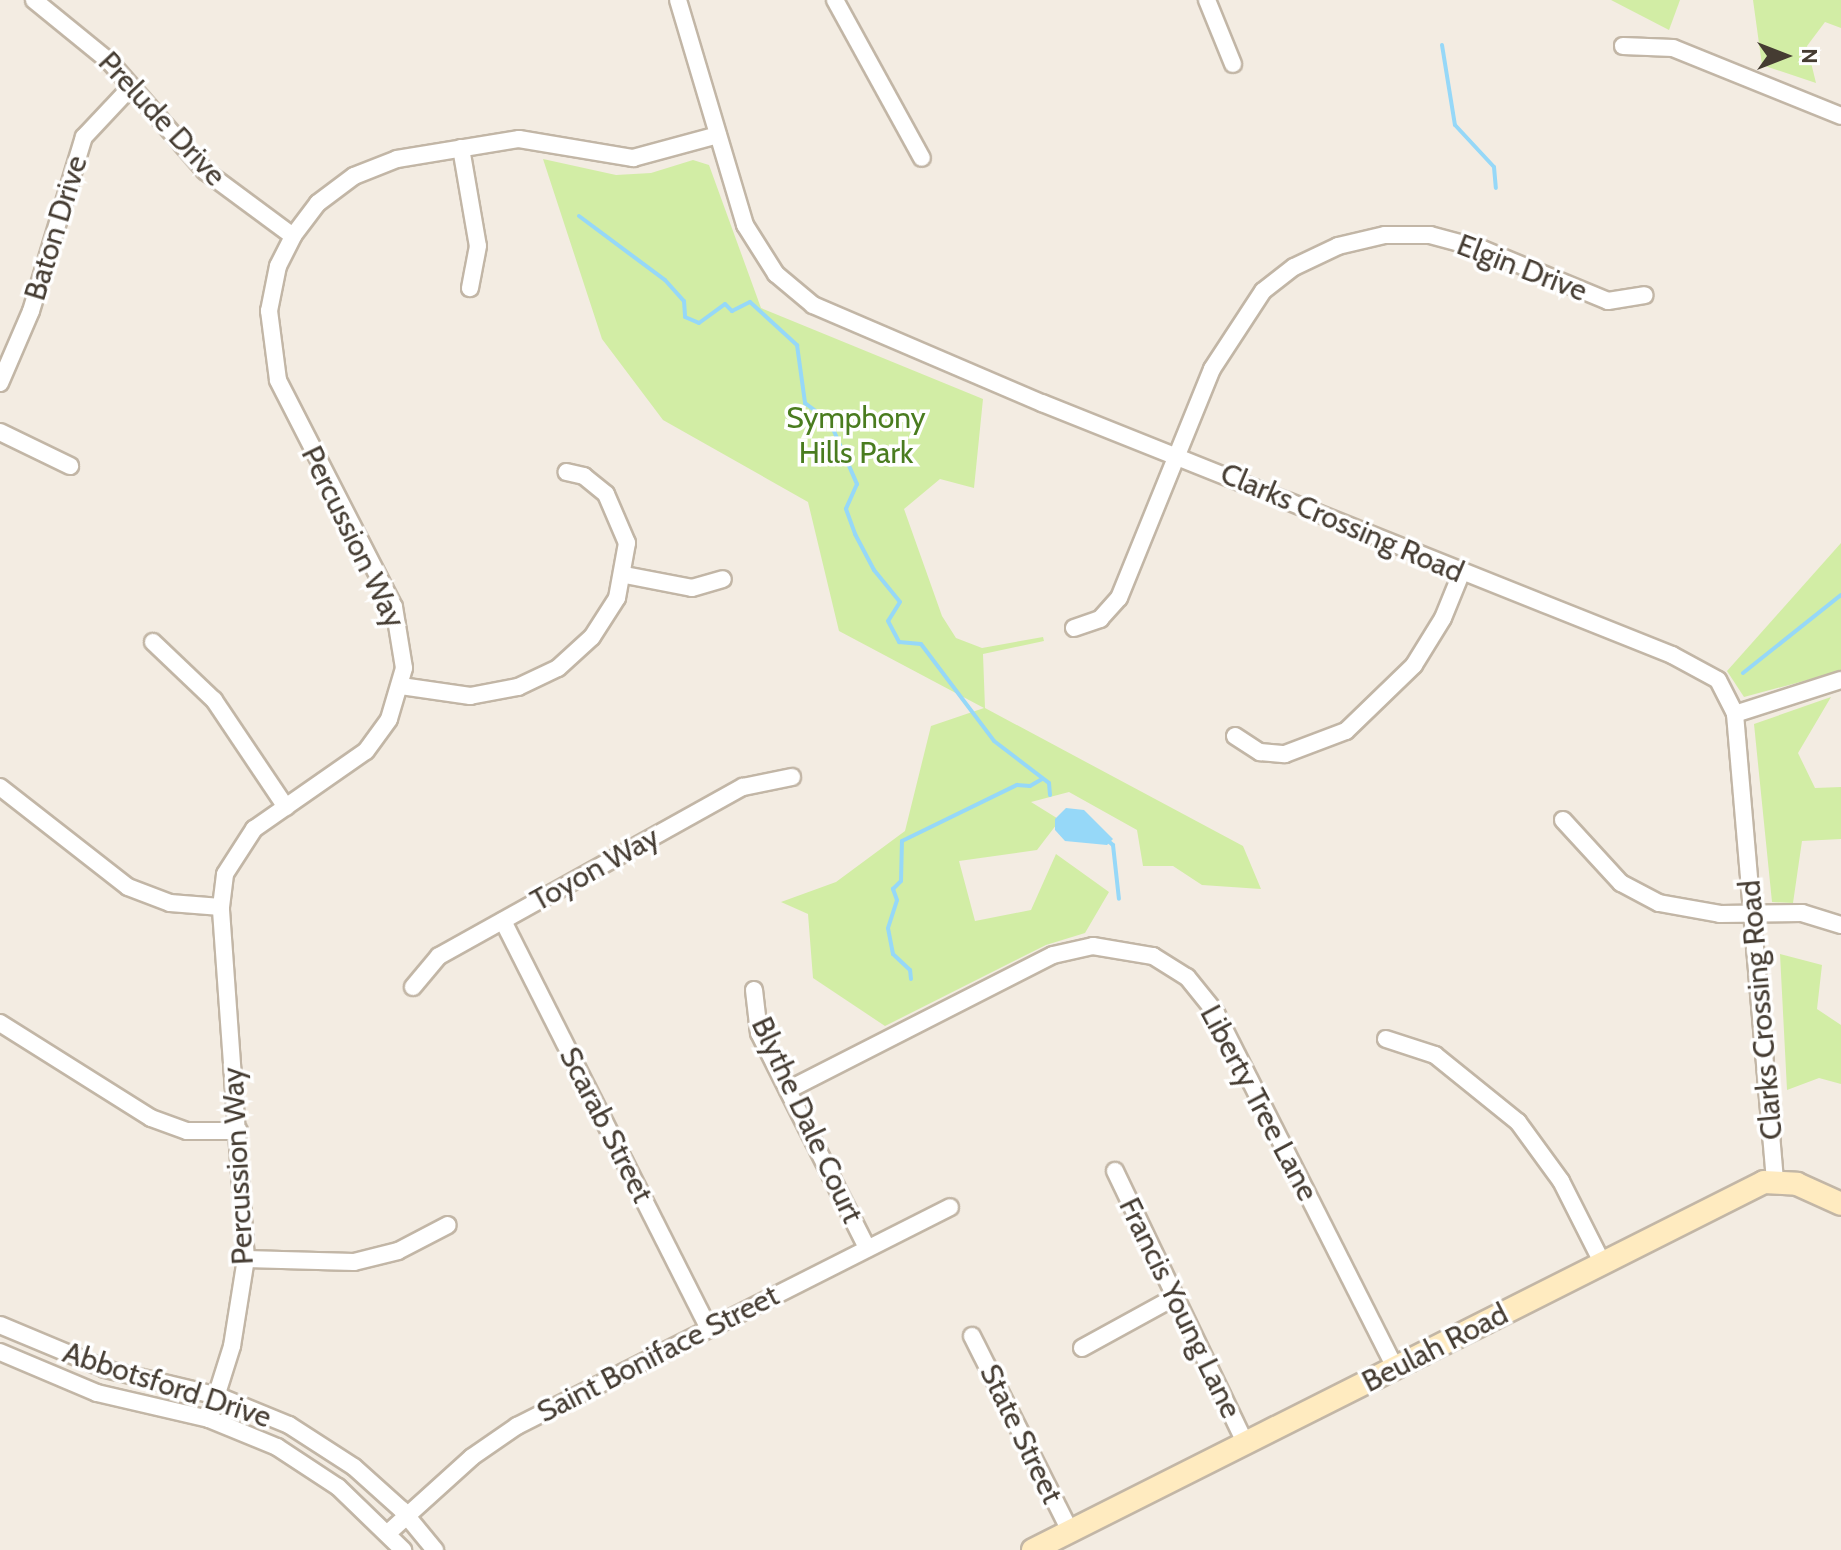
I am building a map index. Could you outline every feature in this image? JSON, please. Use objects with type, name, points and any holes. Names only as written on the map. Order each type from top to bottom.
[{"type":"main road","points":[[1775,1179],[1841,1204]]},
{"type":"main road","name":"Beulah Road","points":[[1033,1550],[1775,1179]]},
{"type":"street","name":"Prelude Drive","points":[[34,0],[87,40],[205,171],[293,236]]},
{"type":"street","name":"Clarks Crossing Road","points":[[678,0],[755,246],[776,274],[813,305],[1042,403],[1178,455],[1461,574],[1695,665],[1724,687],[1735,714],[1775,1179]]},
{"type":"street","points":[[835,0],[922,158]]},
{"type":"street","points":[[1207,0],[1233,64]]},
{"type":"street","points":[[1623,46],[1673,48],[1841,116]]},
{"type":"street","name":"Baton Drive","points":[[0,383],[35,299],[84,137],[131,87]]},
{"type":"street","name":"Percussion Way","points":[[209,1419],[240,1311],[246,1259],[221,907],[232,856],[254,829],[366,751],[389,719],[401,686],[404,646],[394,607],[289,406],[271,357],[272,288],[293,236],[318,203],[354,176],[397,159],[539,139],[633,158],[718,135]]},
{"type":"street","points":[[461,148],[478,246],[470,288]]},
{"type":"street","name":"Elgin Drive","points":[[1074,628],[1100,619],[1119,598],[1212,369],[1263,291],[1294,267],[1338,246],[1385,235],[1430,235],[1482,249],[1608,301],[1645,295]]},
{"type":"street","points":[[0,432],[70,466]]},
{"type":"street","points":[[401,686],[470,696],[538,679],[592,637],[625,575],[627,543],[616,509],[595,483],[566,472]]},
{"type":"street","points":[[1235,736],[1260,752],[1285,754],[1346,731],[1414,665],[1443,618],[1461,574]]},
{"type":"street","points":[[625,575],[692,588],[723,579]]},
{"type":"street","points":[[153,642],[214,700],[286,807]]},
{"type":"street","points":[[1735,714],[1841,680]]},
{"type":"street","name":"Toyon Way","points":[[413,987],[439,956],[743,787],[792,777]]},
{"type":"street","points":[[0,787],[128,887],[170,903],[221,907]]},
{"type":"street","points":[[1563,820],[1614,876],[1638,894],[1684,910],[1802,913],[1841,925]]},
{"type":"street","name":"Scarab Street","points":[[503,921],[709,1329]]},
{"type":"street","name":"Liberty Tree Lane","points":[[788,1090],[1053,955],[1103,946],[1153,956],[1187,977],[1216,1013],[1395,1368]]},
{"type":"street","name":"Blythe Dale Court","points":[[754,990],[759,1033],[867,1248]]},
{"type":"street","points":[[0,1023],[151,1118],[187,1131],[239,1131]]},
{"type":"street","points":[[1386,1039],[1435,1055],[1530,1134],[1561,1181],[1603,1264]]},
{"type":"street","name":"Francis Young Lane","points":[[1115,1171],[1173,1298],[1246,1445]]},
{"type":"street","name":"Saint Boniface Street","points":[[388,1533],[498,1437],[950,1207]]},
{"type":"street","points":[[246,1259],[354,1262],[398,1251],[448,1225]]},
{"type":"street","points":[[1082,1348],[1173,1298]]},
{"type":"street","name":"Abbotsford Drive","points":[[0,1325],[105,1369],[218,1396],[322,1445],[407,1516],[435,1550]]},
{"type":"street","name":"State Street","points":[[972,1336],[1070,1531]]},
{"type":"street","name":"Abbotsford Drive","points":[[0,1352],[97,1393],[209,1419],[309,1466],[388,1533],[403,1550]]},
{"type":"green space","points":[[1611,0],[1680,0],[1669,30]]},
{"type":"green space","points":[[1753,0],[1841,0],[1841,28],[1825,22],[1807,46],[1816,83],[1762,65]]},
{"type":"green space","name":"Symphony Hills Park","points":[[543,159],[616,175],[651,173],[693,160],[709,165],[761,308],[983,399],[974,488],[940,479],[904,509],[942,616],[956,638],[982,648],[1043,637],[1044,641],[983,654],[985,708],[1243,846],[1261,889],[1202,885],[1173,866],[1143,866],[1137,830],[1069,792],[1031,802],[1060,820],[1037,850],[959,861],[975,921],[1031,910],[1056,854],[1109,892],[1085,933],[1046,945],[885,1026],[813,978],[808,914],[781,902],[836,882],[905,831],[931,726],[984,708],[839,631],[808,502],[663,420],[602,339]]},
{"type":"green space","points":[[1841,543],[1841,671],[1744,697],[1727,671]]},
{"type":"green space","points":[[1831,697],[1798,753],[1815,788],[1841,787],[1841,839],[1802,841],[1793,903],[1772,902],[1754,724]]},
{"type":"green space","points":[[1780,954],[1822,965],[1817,1009],[1841,1025],[1841,1084],[1819,1078],[1787,1090]]},
{"type":"water","points":[[1066,808],[1084,810],[1113,839],[1107,845],[1065,841],[1055,830],[1055,819]]},
{"type":"waterway","points":[[1442,45],[1455,125],[1494,167],[1496,188]]},
{"type":"waterway","points":[[579,216],[665,280],[684,301],[685,317],[699,323],[725,304],[732,311],[750,302],[797,345],[805,403],[830,422],[857,484],[846,509],[855,534],[874,570],[900,602],[888,621],[899,642],[921,644],[994,741],[1049,783],[1050,795]]},
{"type":"waterway","points":[[1743,673],[1841,595]]},
{"type":"waterway","points":[[911,979],[910,970],[893,954],[888,928],[897,900],[893,889],[901,881],[902,841],[1017,785],[1030,786],[1042,779]]},
{"type":"waterway","points":[[1107,840],[1113,845],[1119,899]]}]
